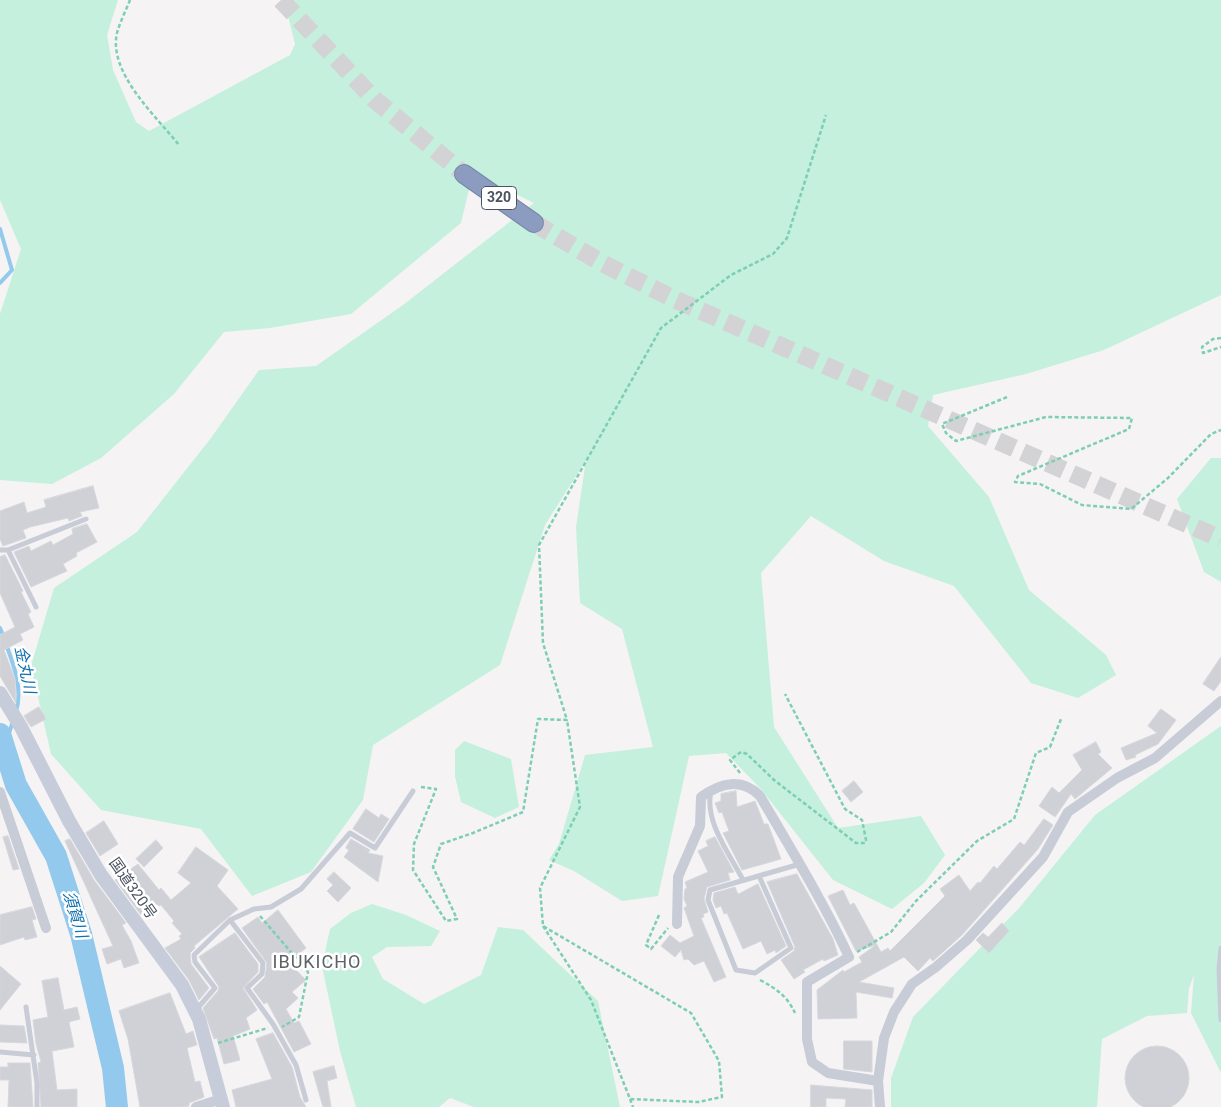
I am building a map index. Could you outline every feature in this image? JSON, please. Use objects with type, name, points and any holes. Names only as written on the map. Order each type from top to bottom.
[{"type":"highway","name":"320","points":[[464,174],[534,223]]},
{"type":"street","name":"国道320号","points":[[0,693],[21,727],[69,821],[101,875],[182,985],[195,1011],[222,1103]]},
{"type":"street","points":[[880,1107],[878,1081],[884,1038],[894,1012],[912,984],[966,940],[1043,858],[1068,812],[1117,778],[1155,758],[1221,701]]},
{"type":"street","points":[[677,921],[678,877],[700,826],[701,797],[711,790],[740,784],[751,786],[760,796],[801,864],[837,929],[849,957],[807,982],[807,1039],[812,1062],[828,1073],[878,1081]]},
{"type":"street","points":[[0,792],[46,928]]},
{"type":"street","points":[[196,1107],[222,1103]]},
{"type":"lane","points":[[0,550],[8,550],[86,518]]},
{"type":"lane","points":[[8,550],[36,607]]},
{"type":"lane","points":[[711,790],[709,802],[712,818],[743,880]]},
{"type":"lane","points":[[195,1011],[215,988],[195,962],[194,955],[230,920],[254,909],[271,907],[301,889],[350,833],[375,848],[412,791]]},
{"type":"lane","points":[[759,876],[791,948],[755,973],[736,970],[708,900],[710,890],[743,880],[801,864]]},
{"type":"lane","points":[[230,920],[262,963],[262,974],[246,988],[276,1028],[296,1065],[306,1100]]},
{"type":"lane","points":[[1221,948],[1219,969],[1221,1020]]},
{"type":"lane","points":[[26,1007],[34,1054],[36,1107]]},
{"type":"lane","points":[[0,1052],[34,1054]]},
{"type":"path","points":[[130,0],[117,33],[116,55],[124,76],[179,145]]},
{"type":"path","points":[[633,1107],[591,1000],[543,926],[540,888],[580,807],[567,720],[543,643],[539,545],[661,328],[731,275],[773,254],[787,238],[826,115]]},
{"type":"path","points":[[1221,338],[1213,339],[1202,347],[1203,353],[1221,347]]},
{"type":"path","points":[[1007,397],[942,424],[946,433],[956,441],[1046,417],[1132,418],[1129,429],[1018,476],[1015,482],[1040,484],[1082,505],[1131,509],[1168,478],[1211,434],[1221,430]]},
{"type":"path","points":[[751,786],[730,760],[741,752],[748,754],[774,780],[856,843],[865,844],[862,820],[845,809],[785,694]]},
{"type":"path","points":[[849,957],[891,932],[916,901],[976,841],[1014,819],[1036,753],[1050,747],[1061,719]]},
{"type":"path","points":[[412,791],[421,787],[436,789],[414,844],[413,870],[446,921],[457,919],[434,867],[440,844],[473,833],[523,812],[538,720],[567,720]]},
{"type":"path","points":[[207,1047],[276,1028],[299,1017],[308,972],[254,909]]},
{"type":"path","points":[[658,915],[646,945],[651,949],[677,921]]},
{"type":"path","points":[[543,926],[691,1014],[719,1061],[722,1098],[698,1102],[630,1099]]},
{"type":"path","points":[[755,973],[758,979],[778,990],[788,999],[799,1019],[807,1022]]},
{"type":"green space","points":[[0,0],[118,0],[107,35],[113,70],[136,122],[149,131],[290,55],[295,44],[284,0],[1221,0],[1221,295],[1104,350],[1026,374],[933,395],[928,426],[989,497],[1029,590],[1106,655],[1116,675],[1078,698],[1031,683],[954,586],[884,561],[811,516],[761,573],[774,727],[838,828],[921,816],[945,855],[924,883],[892,909],[833,880],[760,788],[726,753],[689,756],[658,896],[622,901],[574,871],[549,860],[559,844],[585,755],[653,747],[622,629],[580,603],[576,527],[586,460],[545,525],[500,665],[373,745],[363,800],[311,872],[252,896],[201,829],[101,810],[51,754],[31,666],[54,588],[137,532],[211,438],[259,370],[316,366],[403,305],[534,203],[473,173],[461,223],[351,314],[270,328],[224,332],[174,394],[101,458],[52,484],[0,480],[0,314],[21,249],[0,200]]},
{"type":"green space","points":[[1211,458],[1221,458],[1221,582],[1204,572],[1177,499]]},
{"type":"green space","points":[[1221,726],[1221,1073],[1191,1013],[1194,975],[1189,988],[1187,1013],[1147,1016],[1102,1039],[1097,1107],[891,1107],[891,1078],[913,1017],[1020,907],[1095,815]]},
{"type":"green space","points":[[464,741],[511,759],[519,807],[495,818],[461,802],[455,776],[455,750]]},
{"type":"green space","points":[[372,904],[406,915],[440,931],[431,946],[387,947],[372,957],[383,979],[424,1004],[481,975],[498,927],[523,930],[598,1001],[620,1107],[474,1107],[450,1098],[439,1107],[356,1107],[340,1051],[322,966],[330,929],[351,913]]},
{"type":"building","points":[[93,486],[99,508],[80,512],[82,516],[69,521],[68,518],[30,527],[23,530],[26,538],[3,546],[0,539],[0,511],[24,502],[27,513],[46,507],[44,500]]},
{"type":"building","points":[[87,524],[97,542],[76,553],[77,556],[63,564],[67,571],[31,587],[14,552],[29,546],[31,551],[51,541],[53,545],[73,534],[72,529]]},
{"type":"building","points":[[5,555],[23,591],[21,592],[31,612],[28,614],[34,627],[20,634],[23,640],[4,650],[15,679],[16,703],[0,676],[0,635],[15,627],[0,593],[0,557]]},
{"type":"building","points":[[1221,657],[1221,681],[1214,691],[1203,684]]},
{"type":"building","points":[[39,707],[46,719],[31,727],[24,716]]},
{"type":"building","points":[[1161,709],[1176,720],[1158,744],[1135,755],[1136,757],[1126,760],[1121,748],[1157,733],[1148,726]]},
{"type":"building","points":[[1096,742],[1101,752],[1098,754],[1112,768],[1075,799],[1071,794],[1055,817],[1039,806],[1052,787],[1059,793],[1082,770],[1073,755]]},
{"type":"building","points":[[854,781],[863,792],[851,802],[842,791]]},
{"type":"building","points":[[736,791],[737,807],[755,801],[764,824],[768,824],[781,859],[742,870],[723,833],[729,831],[722,812],[719,813],[715,803],[721,801],[721,794]]},
{"type":"building","points":[[366,809],[379,818],[381,814],[389,819],[374,842],[353,829]]},
{"type":"building","points":[[1044,819],[1053,825],[1038,849],[962,935],[933,961],[930,958],[918,971],[904,957],[859,982],[894,988],[892,998],[856,992],[857,1018],[818,1019],[817,990],[843,970],[844,972],[862,962],[859,957],[876,945],[856,951],[828,896],[843,890],[850,905],[854,903],[881,952],[888,948],[890,951],[945,896],[940,889],[959,875],[970,891],[978,882],[980,883],[994,866],[997,869],[1020,842],[1024,845]]},
{"type":"building","points":[[104,821],[118,844],[100,856],[86,833]]},
{"type":"building","points":[[8,836],[19,869],[13,870],[3,837]]},
{"type":"building","points":[[715,837],[734,872],[728,873],[730,880],[707,887],[704,899],[708,912],[703,914],[704,917],[701,918],[726,977],[714,982],[704,961],[694,965],[688,959],[684,960],[681,950],[675,957],[661,946],[670,935],[680,943],[694,936],[684,908],[687,906],[684,899],[685,889],[687,888],[685,882],[708,872],[698,851],[708,846],[706,841]]},
{"type":"building","points":[[70,839],[94,880],[126,923],[122,925],[131,941],[139,963],[124,968],[121,959],[107,964],[102,949],[113,946],[65,841]]},
{"type":"building","points":[[351,839],[370,850],[368,853],[383,856],[378,882],[344,857],[349,850],[346,848]]},
{"type":"building","points":[[156,840],[163,848],[144,867],[136,859]]},
{"type":"building","points":[[196,847],[228,870],[217,886],[238,909],[194,946],[195,948],[190,953],[191,964],[209,988],[199,1000],[189,980],[165,948],[181,939],[179,936],[182,934],[172,923],[174,921],[161,905],[157,904],[141,915],[115,880],[138,864],[159,890],[161,888],[171,900],[191,883],[178,873]]},
{"type":"building","points":[[334,872],[351,888],[338,902],[327,891],[333,885],[327,879]]},
{"type":"building","points":[[797,874],[833,939],[838,955],[824,961],[823,959],[803,970],[805,972],[794,979],[781,960],[794,951],[795,947],[767,882]]},
{"type":"building","points":[[758,884],[786,946],[776,953],[775,950],[767,954],[761,941],[743,949],[727,913],[724,914],[721,906],[716,908],[713,900],[714,893],[735,887],[738,894]]},
{"type":"building","points":[[32,907],[36,919],[32,920],[37,937],[25,940],[24,937],[0,945],[0,915]]},
{"type":"building","points":[[278,910],[306,948],[291,960],[298,966],[295,969],[306,980],[292,992],[298,998],[286,1009],[294,1023],[299,1021],[311,1044],[294,1052],[267,1002],[264,1004],[253,989],[265,977],[267,963],[242,928],[258,917],[262,923]]},
{"type":"building","points":[[1002,923],[1009,931],[989,953],[976,940],[983,933],[988,937]]},
{"type":"building","points":[[235,933],[258,964],[258,972],[243,988],[257,1010],[246,1018],[250,1029],[233,1036],[240,1060],[224,1064],[217,1038],[214,1039],[203,1008],[218,991],[219,987],[199,957]]},
{"type":"building","points":[[0,966],[21,984],[0,1010]]},
{"type":"building","points":[[58,978],[64,1010],[77,1007],[80,1019],[69,1022],[74,1047],[52,1051],[57,1090],[77,1089],[77,1107],[41,1107],[38,1063],[41,1062],[36,1044],[33,1020],[48,1017],[42,981]]},
{"type":"building","points":[[170,993],[186,1034],[193,1031],[197,1045],[187,1048],[195,1082],[200,1081],[204,1097],[189,1103],[189,1106],[140,1107],[128,1039],[119,1011]]},
{"type":"building","points":[[0,1025],[24,1026],[27,1043],[0,1042]]},
{"type":"building","points":[[273,1033],[292,1067],[300,1097],[306,1107],[236,1107],[232,1090],[272,1079],[256,1039]]},
{"type":"building","points":[[844,1041],[872,1041],[872,1072],[844,1069]]},
{"type":"building","points":[[1157,1046],[1169,1048],[1180,1055],[1187,1066],[1189,1078],[1187,1090],[1180,1101],[1169,1108],[1157,1110],[1145,1108],[1134,1101],[1127,1090],[1125,1078],[1127,1066],[1134,1055],[1145,1048]]},
{"type":"building","points":[[8,1063],[30,1063],[33,1107],[8,1107],[9,1080],[0,1080],[0,1067],[8,1067]]},
{"type":"building","points":[[334,1066],[337,1078],[327,1081],[331,1107],[323,1107],[313,1072]]},
{"type":"building","points":[[811,1085],[872,1090],[872,1107],[845,1107],[846,1099],[826,1098],[826,1107],[811,1107]]},
{"type":"waterway","name":"金丸川","points":[[0,229],[12,270],[0,283]]},
{"type":"waterway","name":"金丸川","points":[[0,628],[4,638]]},
{"type":"waterway","name":"金丸川","points":[[6,644],[15,669],[18,686],[19,695],[16,712]]},
{"type":"waterway","name":"金丸川","points":[[5,746],[13,721]]},
{"type":"waterway","name":"須賀川","points":[[0,734],[16,785],[56,856],[81,934],[113,1068],[117,1107]]},
{"type":"tunnel","points":[[281,0],[374,99],[464,174]]},
{"type":"tunnel","points":[[534,223],[602,263],[674,299],[1221,539]]},
{"type":"district","name":"IBUKICHO","points":[[317,963]]}]
